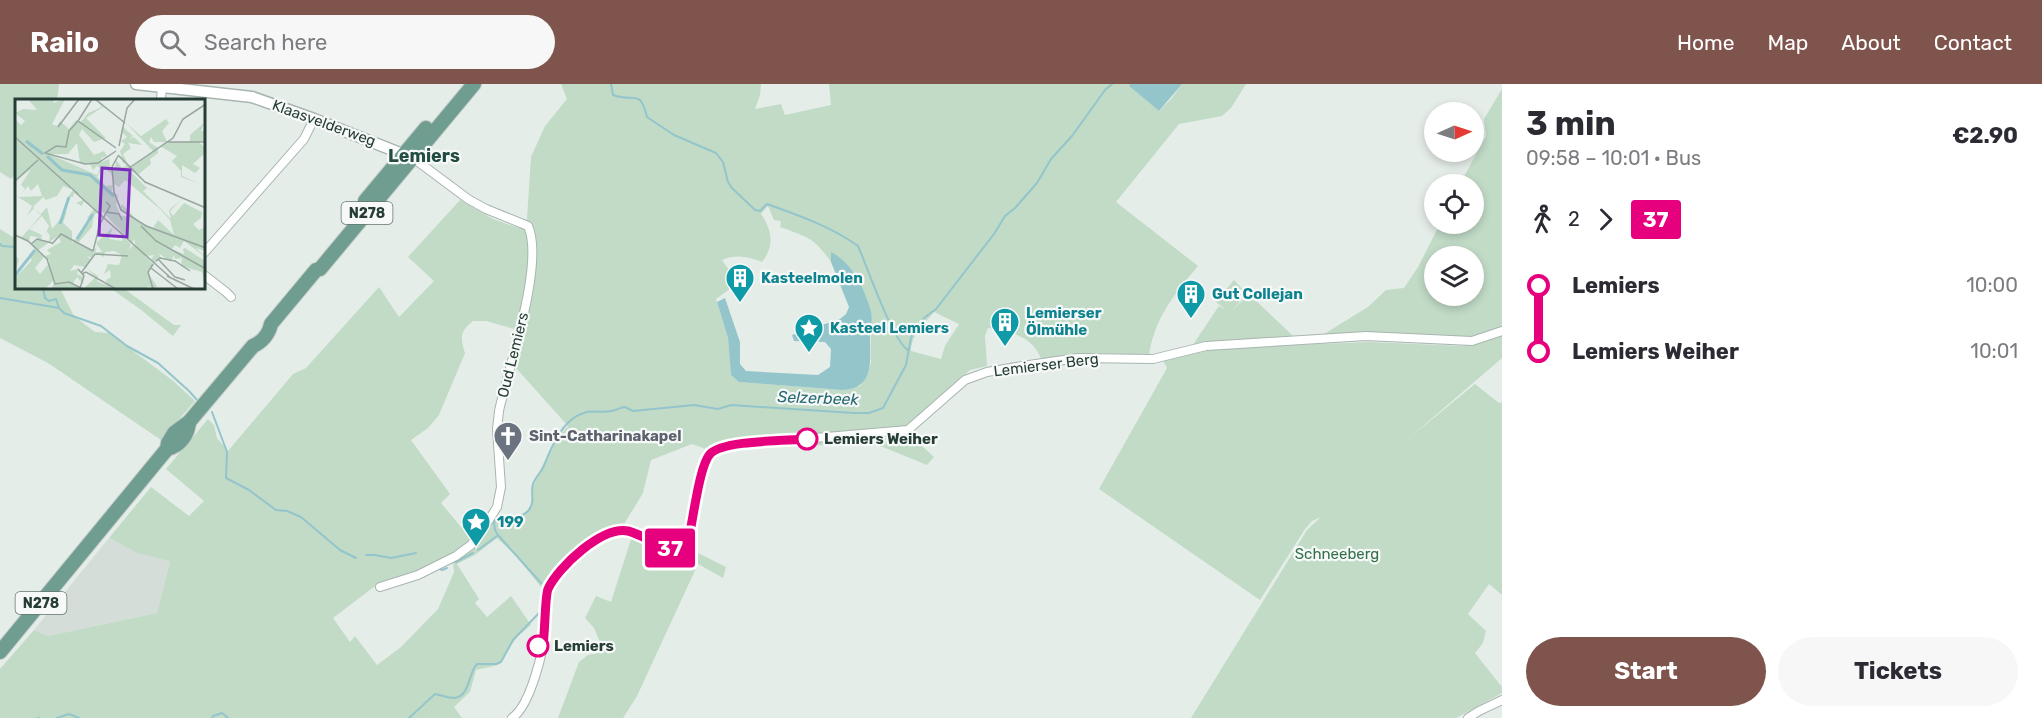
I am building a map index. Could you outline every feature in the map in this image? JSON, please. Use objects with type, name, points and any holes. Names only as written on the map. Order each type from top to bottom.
[{"type":"main road","name":"N278","points":[[0,652],[167,449],[172,448],[181,440],[189,428],[189,422],[253,346],[253,340],[259,332],[264,326],[271,324],[320,268],[408,157],[462,84]]},
{"type":"main road","name":"N278","points":[[408,157],[474,84]]},
{"type":"street","name":"Klaasvelderweg","points":[[138,84],[252,97],[408,157]]},
{"type":"street","points":[[160,99],[162,86]]},
{"type":"street","points":[[206,251],[304,139],[314,119]]},
{"type":"street","name":"Oud Lemiers","points":[[380,587],[418,575],[461,553],[473,543],[497,507],[501,482],[497,429],[499,411],[532,274],[528,226],[468,199],[408,157]]},
{"type":"street","points":[[206,276],[231,297]]},
{"type":"street","name":"Lemierser Berg","points":[[516,716],[523,707],[540,659],[545,636],[547,591],[558,576],[581,549],[619,530],[629,531],[669,547],[678,549],[685,545],[688,541],[706,460],[718,448],[908,430],[958,385],[977,375],[1078,358],[1152,359],[1206,346],[1366,336],[1464,342],[1502,332]]},
{"type":"street","points":[[1468,718],[1502,700]]},
{"type":"shaded area","points":[[109,538],[137,553],[170,560],[157,613],[48,636],[34,630]]},
{"type":"green space","points":[[0,84],[59,84],[57,99],[15,99],[15,174],[11,179],[0,172]]},
{"type":"green space","points":[[561,84],[761,84],[755,109],[781,104],[785,115],[831,105],[829,84],[1130,84],[1129,86],[1159,111],[1182,84],[1246,84],[1231,108],[1222,116],[1179,124],[1116,202],[1198,266],[1167,307],[1156,329],[1149,355],[1096,353],[1041,359],[1038,351],[1026,340],[1012,333],[988,328],[985,336],[987,366],[970,370],[907,427],[729,441],[706,449],[692,444],[651,460],[643,493],[624,524],[618,524],[586,540],[541,587],[517,557],[497,538],[475,555],[457,564],[479,599],[475,603],[487,617],[511,596],[531,625],[517,637],[498,665],[476,670],[470,692],[454,707],[462,718],[0,718],[0,669],[34,630],[48,636],[157,613],[170,561],[137,553],[109,538],[151,487],[189,516],[204,501],[166,469],[208,419],[214,425],[217,438],[228,451],[293,374],[306,368],[379,287],[399,317],[434,281],[408,257],[460,200],[493,219],[519,228],[527,219],[531,157],[545,126],[567,99]],"holes":[[[768,206],[774,220],[781,221],[780,227],[815,243],[831,262],[831,252],[856,276],[871,311],[871,363],[860,386],[842,390],[739,382],[731,375],[728,338],[716,299],[738,283],[722,260],[742,256],[762,262],[769,250],[770,232],[761,214]],[[934,312],[959,324],[945,346],[941,359],[911,351],[913,340]],[[473,321],[486,321],[514,329],[520,352],[516,368],[568,426],[559,436],[541,468],[532,489],[532,507],[528,512],[512,517],[499,518],[496,516],[453,561],[454,572],[438,609],[401,647],[377,665],[355,636],[350,642],[333,618],[379,583],[390,582],[440,562],[471,539],[441,503],[450,494],[411,440],[428,428],[439,415],[465,353],[462,335]]]},
{"type":"green space","points":[[1502,89],[1502,328],[1473,338],[1324,334],[1368,307],[1386,290],[1404,288],[1424,255],[1424,306],[1484,306],[1484,246],[1429,246],[1435,234],[1484,234],[1484,174],[1465,174],[1472,162],[1484,162],[1486,136],[1484,119]]},
{"type":"green space","points":[[0,229],[15,238],[15,290],[61,290],[74,316],[95,332],[109,333],[172,380],[195,401],[161,440],[48,363],[0,338]]},
{"type":"green space","points":[[1234,280],[1247,294],[1231,312],[1249,294],[1294,337],[1192,346],[1219,306],[1226,310],[1216,302]]},
{"type":"green space","points":[[113,290],[126,290],[174,325],[181,325],[173,336]]},
{"type":"green space","name":"Schneeberg","points":[[1502,335],[1502,358],[1408,439],[1475,384],[1499,403],[1502,402],[1502,595],[1489,584],[1468,614],[1486,631],[1483,643],[1475,653],[1502,687],[1502,693],[1456,718],[1191,718],[1307,530],[1321,517],[1312,521],[1305,529],[1260,600],[1099,489],[1167,368],[1163,360],[1211,350],[1263,346],[1369,342],[1463,346]]},
{"type":"green space","points":[[915,430],[924,440],[921,445],[934,457],[927,465],[873,443],[753,448],[753,445],[885,438]]},
{"type":"green space","points":[[632,536],[678,553],[688,548],[726,567],[723,578],[698,564],[637,696],[623,718],[558,718],[579,662],[588,655],[604,652],[594,628],[585,618],[596,596],[611,602]]},
{"type":"water","points":[[1130,84],[1182,84],[1159,111],[1129,86]]},
{"type":"water","points":[[831,252],[845,262],[856,276],[871,311],[870,363],[865,379],[860,385],[842,390],[739,382],[731,375],[728,338],[717,302],[725,298],[740,342],[740,364],[746,371],[818,375],[830,367],[831,349],[825,342],[794,341],[792,335],[840,319],[846,314],[849,307],[831,262]]},
{"type":"waterway","points":[[611,84],[613,95],[639,99],[647,117],[674,135],[716,153],[723,162],[728,182],[732,188],[755,210],[760,211],[767,204],[826,227],[858,246],[888,319],[908,350]]},
{"type":"waterway","name":"Selzerbeek","points":[[541,583],[498,535],[494,522],[497,518],[518,516],[528,511],[532,504],[534,482],[558,436],[569,422],[576,416],[587,412],[608,412],[625,407],[633,411],[694,405],[718,409],[731,405],[854,413],[869,413],[883,408],[906,365],[913,333],[924,318],[936,309],[994,234],[1005,216],[1037,183],[1051,159],[1112,84]]},
{"type":"waterway","points":[[0,244],[15,247]]},
{"type":"waterway","points":[[43,290],[45,298],[49,301],[56,299],[59,308]]},
{"type":"waterway","points":[[0,298],[59,308],[64,313],[101,326],[127,346],[158,363],[198,401]]},
{"type":"waterway","points":[[212,412],[227,452],[226,478],[249,490],[276,510],[287,511],[301,517],[340,550],[356,558]]},
{"type":"waterway","points":[[478,550],[497,536]]},
{"type":"waterway","points":[[366,555],[391,558],[416,553]]},
{"type":"waterway","points":[[456,562],[473,553]]},
{"type":"waterway","points":[[438,568],[442,570],[447,568]]},
{"type":"waterway","name":"Selzerbeek","points":[[409,718],[435,694],[452,698],[463,694],[477,664],[501,662],[513,640],[540,612],[542,591]]},
{"type":"waterway","points":[[212,718],[222,713],[228,718]]},
{"type":"waterway","points":[[57,718],[69,714],[79,718]]},
{"type":"bus line","name":"37","points":[[538,646],[543,645],[547,591],[581,549],[619,530],[629,531],[669,547],[681,548],[688,541],[702,474],[706,460],[711,453],[725,446],[807,439]]},
{"type":"place","name":"Kasteelmolen","points":[[740,304]]},
{"type":"place","name":"Gut Collejan","points":[[1191,320]]},
{"type":"place","name":"Lemierser Ölmühle","points":[[1005,348]]},
{"type":"place","name":"Kasteel Lemiers","points":[[809,354]]},
{"type":"place","name":"Lemiers Weiher","points":[[807,439]]},
{"type":"place","name":"Sint-Catharinakapel","points":[[508,462]]},
{"type":"place","name":"199","points":[[476,548]]},
{"type":"place","name":"Lemiers","points":[[538,646]]},
{"type":"district","name":"Lemiers","points":[[424,156]]}]
